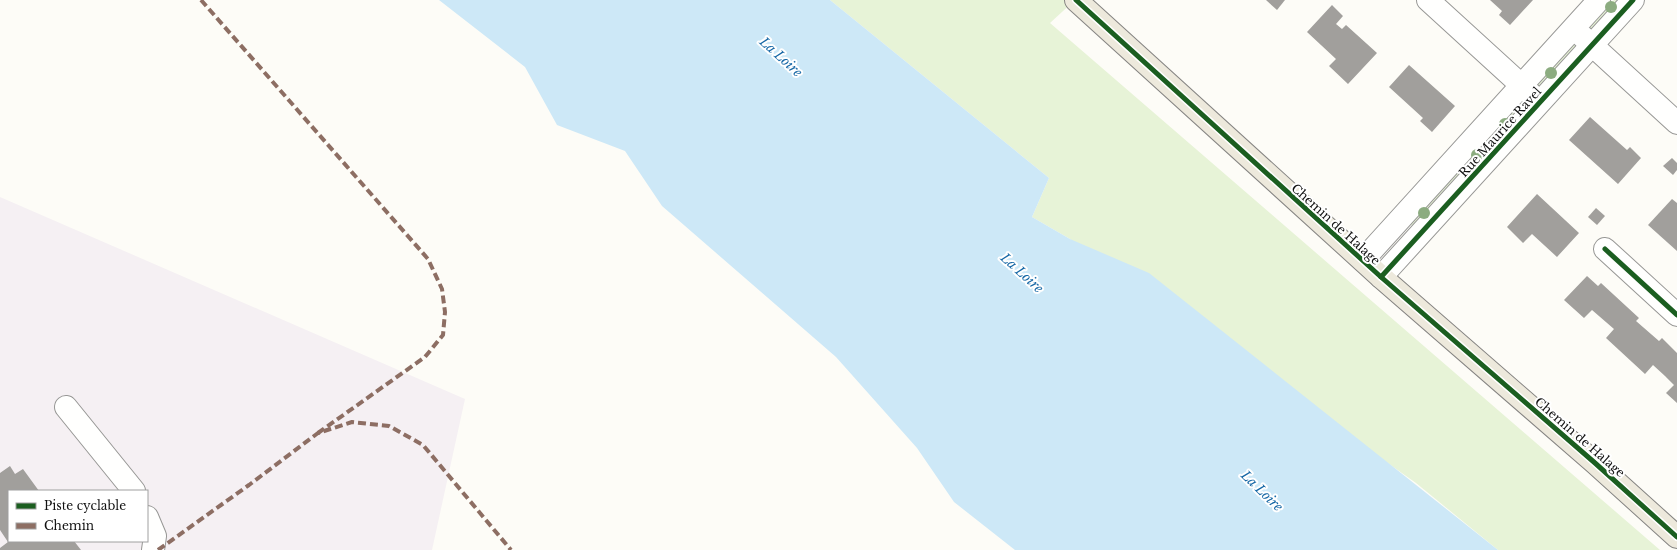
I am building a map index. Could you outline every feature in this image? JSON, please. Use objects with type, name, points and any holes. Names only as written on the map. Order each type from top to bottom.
[{"type":"main road","name":"Chemin de Halage","points":[[1076,0],[1381,277],[1596,463],[1677,537]]},
{"type":"street","points":[[1428,0],[1540,102]]},
{"type":"street","name":"Rue Maurice Ravel","points":[[1363,260],[1599,0]]},
{"type":"street","name":"Rue Maurice Ravel","points":[[1381,277],[1633,0]]},
{"type":"street","points":[[1573,28],[1677,123]]},
{"type":"street","points":[[1605,249],[1677,315]]},
{"type":"street","points":[[66,407],[133,490]]},
{"type":"street","points":[[148,520],[154,536],[153,550]]},
{"type":"shaded area","points":[[0,197],[465,399],[432,550],[0,550]]},
{"type":"green space","points":[[830,0],[1075,0],[1050,23],[1660,550],[1498,550],[1416,483],[1070,239],[1032,217],[1049,178]]},
{"type":"green space","points":[[1614,0],[1622,0],[1415,228],[1410,224]]},
{"type":"water","name":"La Loire","points":[[439,0],[830,0],[1049,178],[1032,217],[1070,239],[1149,273],[1498,550],[1015,550],[954,502],[917,448],[836,357],[662,206],[625,151],[557,125],[525,67]]},
{"type":"building","points":[[1266,0],[1285,0],[1277,10]]},
{"type":"building","points":[[1490,0],[1533,0],[1510,25],[1499,15],[1502,11]]},
{"type":"building","points":[[1332,5],[1343,16],[1336,24],[1342,29],[1346,25],[1377,53],[1348,84],[1329,66],[1336,59],[1307,32]]},
{"type":"building","points":[[1409,65],[1455,106],[1432,132],[1420,121],[1423,118],[1389,87]]},
{"type":"building","points":[[1590,117],[1627,150],[1630,147],[1641,158],[1618,184],[1569,140]]},
{"type":"building","points":[[1672,158],[1677,163],[1677,170],[1673,175],[1663,166]]},
{"type":"building","points":[[1537,194],[1579,233],[1557,257],[1532,234],[1523,243],[1507,227]]},
{"type":"building","points":[[1672,199],[1677,203],[1677,251],[1648,225]]},
{"type":"building","points":[[1596,208],[1605,216],[1597,225],[1588,217]]},
{"type":"building","points":[[1587,276],[1598,286],[1601,283],[1639,318],[1636,321],[1659,341],[1662,338],[1677,353],[1677,403],[1666,393],[1674,385],[1653,365],[1645,374],[1606,338],[1614,329],[1592,310],[1584,318],[1564,300]]},
{"type":"building","points":[[10,466],[15,474],[23,469],[38,490],[8,490],[8,542],[0,530],[0,473]]},
{"type":"building","points":[[8,542],[75,542],[81,550],[0,550],[0,548]]},
{"type":"marked path","points":[[201,0],[428,259],[442,289],[445,312],[443,335],[425,357],[318,433]]},
{"type":"marked path","points":[[158,550],[249,485],[318,433],[352,422],[389,426],[423,445],[511,550]]},
{"type":"cycle path","points":[[1076,0],[1381,277],[1595,463],[1677,537]]},
{"type":"cycle path","points":[[1381,277],[1633,0]]},
{"type":"cycle path","points":[[1605,249],[1677,315]]}]
